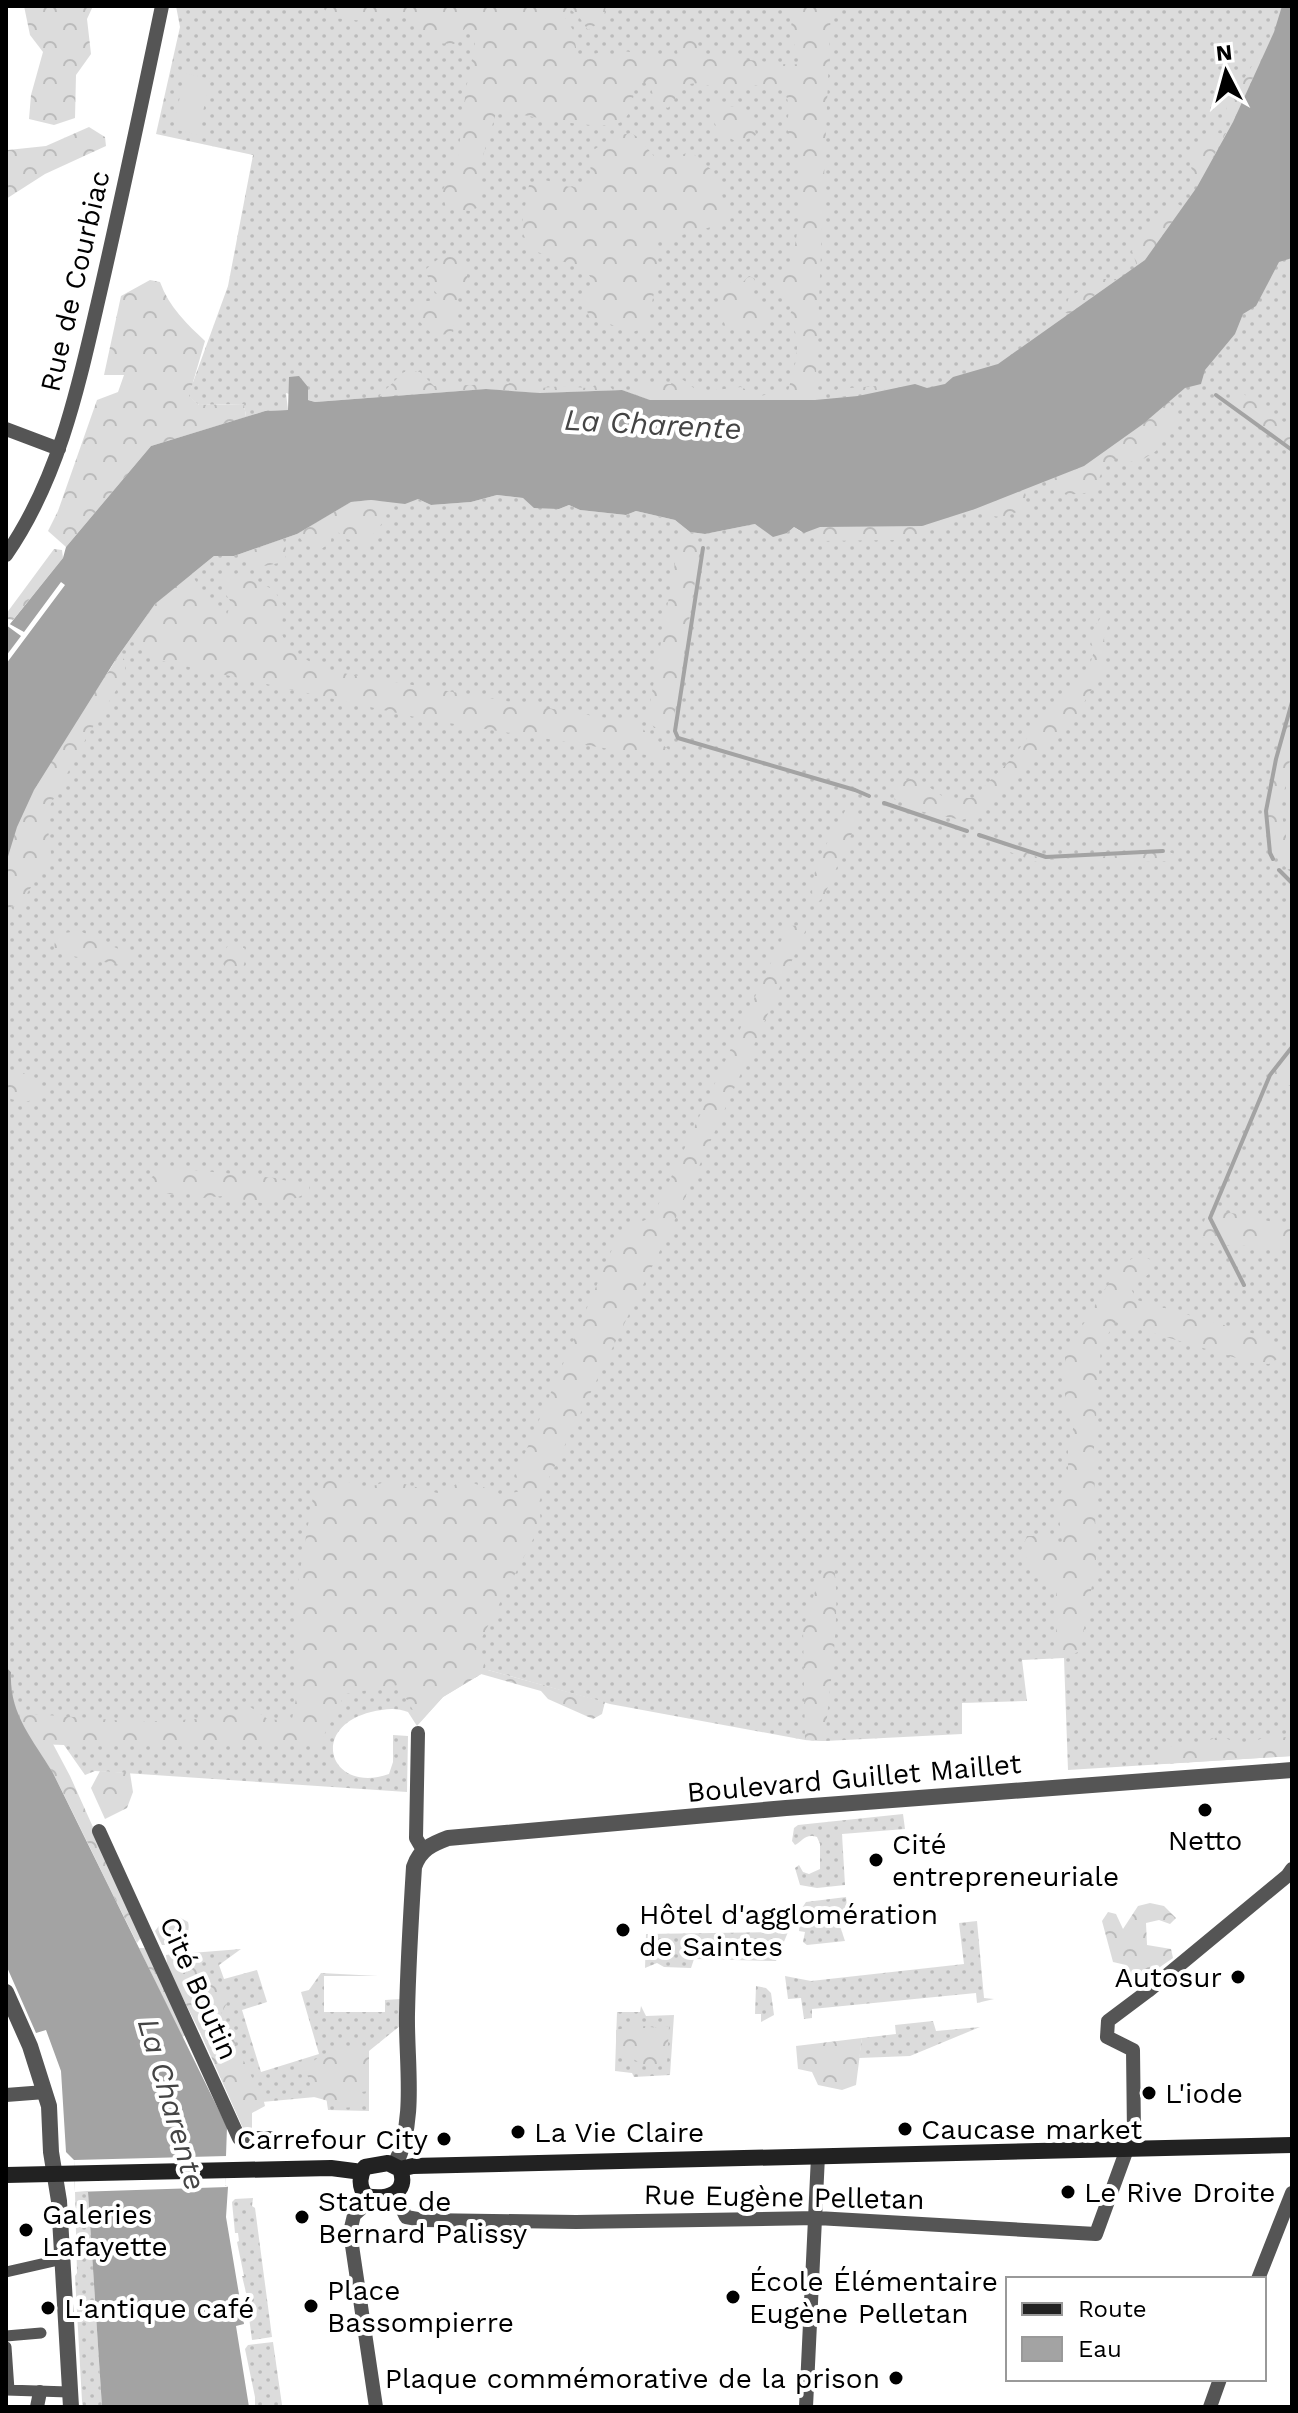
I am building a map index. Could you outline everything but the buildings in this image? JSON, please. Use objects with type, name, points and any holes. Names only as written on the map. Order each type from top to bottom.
[{"type":"main road","points":[[398,2167],[403,2183],[395,2194],[374,2197],[366,2196],[361,2190],[362,2172],[371,2164],[398,2167],[1292,2145]]},
{"type":"main road","points":[[6,2175],[331,2168],[362,2172]]},
{"type":"street","name":"Rue de Courbiac","points":[[6,555],[46,485],[76,395],[162,6]]},
{"type":"street","points":[[6,429],[59,449]]},
{"type":"street","points":[[398,2167],[408,2102],[407,2014],[414,1867],[423,1850],[416,1838],[418,1733]]},
{"type":"street","name":"Boulevard Guillet Maillet","points":[[423,1850],[448,1838],[508,1832],[1292,1770]]},
{"type":"street","name":"Cité Boutin","points":[[99,1831],[239,2138],[270,2138]]},
{"type":"street","points":[[1132,2149],[1133,2050],[1107,2037],[1108,2021],[1292,1869]]},
{"type":"street","points":[[6,1992],[26,2036],[45,2092],[63,2259],[70,2399],[39,2400],[7,2390],[6,2347]]},
{"type":"street","points":[[6,2095],[45,2092]]},
{"type":"street","name":"Rue Eugène Pelletan","points":[[395,2194],[406,2217],[414,2220],[817,2218],[1096,2234],[1132,2149]]},
{"type":"street","points":[[806,2407],[818,2156]]},
{"type":"street","points":[[1259,2277],[1292,2193]]},
{"type":"street","points":[[374,2197],[354,2215],[350,2232],[376,2407]]},
{"type":"street","points":[[6,2272],[63,2259]]},
{"type":"street","points":[[6,2336],[41,2333]]},
{"type":"street","points":[[1210,2407],[1219,2381]]},
{"type":"green space","points":[[24,6],[93,6],[87,19],[91,54],[76,75],[75,118],[54,125],[29,119],[31,95],[43,52],[30,35]]},
{"type":"green space","points":[[176,6],[1292,6],[1292,1756],[1068,1770],[1064,1658],[1022,1660],[1027,1701],[962,1703],[962,1734],[825,1741],[805,1740],[610,1704],[488,1670],[443,1697],[417,1726],[408,1712],[390,1709],[351,1720],[339,1731],[333,1744],[334,1757],[341,1768],[353,1775],[369,1778],[389,1774],[393,1762],[393,1735],[408,1736],[407,1792],[95,1771],[85,1775],[64,1745],[35,1744],[23,1727],[13,1701],[11,1672],[6,1667],[6,863],[116,659],[155,604],[214,556],[234,556],[297,534],[351,502],[418,499],[431,505],[471,502],[497,495],[523,498],[559,509],[569,505],[580,510],[626,515],[636,511],[675,520],[690,532],[705,534],[755,524],[787,533],[794,527],[803,533],[650,400],[621,390],[540,393],[486,389],[315,402],[286,393],[288,410],[265,411],[246,417],[244,404],[199,405],[188,396],[228,286],[253,155],[156,134],[180,27]]},
{"type":"green space","points":[[325,6],[606,6],[603,20],[588,30],[570,9],[562,13],[573,30],[578,59],[601,52],[607,59],[623,51],[679,59],[674,39],[694,30],[699,49],[708,55],[792,65],[802,63],[790,34],[794,6],[831,6],[815,400],[650,400],[634,394],[641,385],[671,384],[674,373],[699,392],[741,387],[759,396],[788,391],[797,345],[788,319],[795,303],[777,296],[775,277],[792,263],[798,227],[799,151],[787,129],[789,106],[785,91],[754,85],[724,90],[699,83],[679,85],[675,99],[668,108],[655,103],[650,84],[635,82],[628,114],[621,122],[611,125],[580,124],[497,110],[482,159],[481,206],[470,211],[446,208],[442,192],[458,156],[475,44],[474,33],[466,27],[454,44],[433,43],[411,14],[377,14],[364,21],[333,18],[324,9]]},
{"type":"green space","points":[[1274,31],[1233,122],[1230,121],[1226,107]]},
{"type":"green space","points":[[185,73],[210,79],[198,135],[173,129]]},
{"type":"green space","points":[[714,102],[721,107],[741,106],[753,119],[756,135],[739,143],[720,133],[705,106]]},
{"type":"green space","points":[[89,127],[105,137],[106,146],[45,174],[6,199],[6,144],[8,150],[46,146]]},
{"type":"green space","points":[[630,133],[638,137],[658,161],[691,152],[715,173],[729,218],[715,226],[655,242],[657,273],[649,317],[646,327],[633,332],[589,317],[584,301],[592,279],[582,266],[530,249],[521,229],[529,185],[541,180],[575,187],[592,182],[589,153],[613,137]]},
{"type":"green space","points":[[1226,133],[1201,179],[1192,171],[1189,157],[1206,134]]},
{"type":"green space","points":[[1176,203],[1183,207],[1145,260],[1137,266],[1132,251],[1141,235]]},
{"type":"green space","points":[[444,254],[455,256],[467,267],[467,285],[457,300],[453,333],[434,336],[415,317],[415,303],[441,299],[425,270]]},
{"type":"green space","points":[[749,276],[755,279],[750,293],[770,311],[762,326],[726,328],[720,311],[720,291],[732,281],[742,283]]},
{"type":"green space","points":[[1101,279],[1117,279],[1069,314],[1064,312],[1069,297]]},
{"type":"green space","points":[[150,280],[160,282],[173,307],[205,341],[189,396],[199,405],[244,404],[246,417],[151,446],[66,547],[48,531],[97,400],[118,392],[124,375],[104,375],[121,296]]},
{"type":"green space","points":[[405,371],[420,372],[434,386],[508,384],[515,379],[540,388],[587,388],[606,382],[613,390],[540,393],[486,389],[379,396]]},
{"type":"green space","points":[[903,384],[902,387],[834,398],[837,389]]},
{"type":"green space","points":[[1241,392],[1292,428],[1292,450],[1232,407],[1232,393]]},
{"type":"green space","points":[[1169,401],[1178,417],[1156,451],[1137,463],[1117,458],[1104,466],[1094,492],[1066,495],[1051,479],[1084,466]]},
{"type":"green space","points":[[1024,490],[1026,496],[1022,510],[995,516],[981,506]]},
{"type":"green space","points":[[351,502],[389,502],[385,520],[364,545],[347,539],[332,528],[331,542],[320,550],[305,545],[297,534]]},
{"type":"green space","points":[[962,513],[963,519],[901,540],[819,541],[804,533],[820,527],[922,526]]},
{"type":"green space","points":[[682,535],[696,540],[699,555],[673,726],[654,728],[648,715]]},
{"type":"green space","points":[[283,539],[287,552],[284,562],[259,567],[246,563],[250,551]]},
{"type":"green space","points":[[54,549],[62,550],[63,558],[13,620],[7,619],[6,614]]},
{"type":"green space","points":[[191,573],[211,607],[226,618],[231,602],[222,589],[224,577],[240,573],[274,590],[284,606],[281,633],[291,651],[325,670],[635,723],[673,753],[665,761],[647,755],[424,719],[153,659],[132,638],[155,604]]},
{"type":"green space","points":[[1101,617],[1111,617],[1104,638],[1106,664],[1073,722],[983,812],[962,820],[919,811],[894,799],[898,785],[911,778],[945,798],[973,798],[1013,757],[1046,713],[1086,678],[1094,651],[1089,636]]},
{"type":"green space","points":[[120,654],[126,662],[124,678],[89,733],[46,813],[51,854],[19,907],[11,906],[14,912],[6,920],[6,864],[22,813],[53,756]]},
{"type":"green space","points":[[1292,678],[1292,748],[1281,810],[1287,842],[1292,848],[1292,874],[1278,856],[1269,836],[1266,816],[1271,772],[1291,704]]},
{"type":"green space","points":[[846,809],[856,814],[853,831],[823,898],[814,905],[812,893],[816,868]]},
{"type":"green space","points":[[1003,845],[1046,860],[1174,854],[1173,861],[1045,865],[999,848]]},
{"type":"green space","points":[[808,925],[673,1224],[544,1488],[539,1503],[541,1524],[476,1649],[488,1670],[605,1702],[602,1714],[593,1719],[548,1699],[541,1691],[481,1674],[443,1697],[420,1722],[398,1685],[345,1694],[319,1745],[53,1744],[142,1936],[137,1943],[55,1777],[25,1730],[19,1713],[141,1722],[217,1718],[249,1706],[269,1720],[292,1719],[297,1694],[298,1582],[314,1491],[332,1475],[365,1489],[390,1480],[441,1494],[464,1479],[502,1495],[521,1491],[516,1474],[619,1233],[653,1216],[788,926]]},
{"type":"green space","points":[[80,931],[127,953],[129,961],[120,965],[62,954],[54,948],[56,934]]},
{"type":"green space","points":[[240,942],[246,954],[243,968],[229,970],[222,963],[222,954],[230,943]]},
{"type":"green space","points":[[1292,1046],[1292,1087],[1270,1075]]},
{"type":"green space","points":[[15,1072],[32,1078],[42,1094],[25,1102],[6,1097],[6,1080]]},
{"type":"green space","points":[[162,1167],[275,1178],[309,1186],[310,1192],[296,1198],[262,1203],[224,1196],[198,1198],[188,1192],[170,1194],[155,1191],[151,1178]]},
{"type":"green space","points":[[1227,1212],[1292,1226],[1292,1247],[1215,1245],[1199,1235],[1206,1216]]},
{"type":"green space","points":[[1139,1254],[1151,1260],[1152,1272],[1130,1287],[1137,1300],[1265,1337],[1279,1349],[1279,1358],[1269,1364],[1253,1363],[1116,1322],[1101,1345],[1094,1448],[1096,1563],[1080,1651],[1065,1658],[1056,1657],[1056,1588],[1042,1577],[1021,1551],[1027,1536],[1043,1536],[1063,1549],[1057,1501],[1068,1478],[1068,1447],[1074,1425],[1065,1403],[1065,1354],[1118,1268]]},
{"type":"green space","points":[[830,1546],[836,1617],[825,1741],[805,1740],[803,1628]]},
{"type":"green space","points":[[1221,1736],[1245,1747],[1262,1738],[1292,1737],[1292,1756],[1160,1764],[1160,1747],[1198,1744]]},
{"type":"green space","points":[[100,1771],[130,1773],[133,1792],[127,1808],[105,1819],[91,1788]]},
{"type":"green space","points":[[903,1814],[905,1829],[842,1834],[845,1885],[817,1888],[800,1885],[795,1868],[799,1865],[803,1872],[809,1874],[820,1869],[820,1844],[817,1837],[810,1836],[795,1845],[792,1841],[794,1828],[798,1825]]},
{"type":"green space","points":[[846,1897],[847,1906],[854,1905],[855,1917],[838,1920],[845,1941],[807,1945],[803,1942],[805,1932],[799,1931],[802,1908],[806,1902]]},
{"type":"green space","points":[[1150,1903],[1164,1906],[1176,1918],[1170,1924],[1159,1920],[1146,1923],[1147,1945],[1171,1949],[1173,1958],[1137,1983],[1126,1965],[1113,1962],[1102,1921],[1108,1912],[1116,1914],[1123,1929],[1138,1906]]},
{"type":"green space","points":[[179,1917],[188,1922],[186,1935],[176,1945],[162,1945],[155,1931],[165,1918]]},
{"type":"green space","points":[[977,1921],[984,1998],[994,1999],[977,2003],[976,1993],[812,2009],[812,2018],[804,2019],[801,1998],[788,1999],[785,1976],[811,1981],[964,1964],[959,1923]]},
{"type":"green space","points":[[788,1932],[776,1961],[694,1959],[691,1968],[664,1967],[657,1963],[645,1968],[646,1934]]},
{"type":"green space","points":[[139,1948],[150,1948],[188,2034],[182,2037]]},
{"type":"green space","points":[[241,1949],[219,1965],[224,1979],[257,1970],[267,2002],[242,2010],[261,2072],[319,2054],[301,1992],[309,1990],[321,1973],[378,1976],[324,1976],[324,2012],[385,2012],[385,2000],[401,1999],[401,2025],[369,2051],[369,2111],[328,2110],[326,2096],[252,2103],[252,2130],[244,2130],[166,1955]]},
{"type":"green space","points":[[189,1953],[206,1984],[222,1984],[228,2001],[221,2014],[264,2102],[265,2106],[252,2113],[252,2130],[244,2130],[168,1969],[166,1955]]},
{"type":"green space","points":[[756,1986],[766,1988],[771,1993],[774,2015],[761,2022],[761,2014],[755,2014]]},
{"type":"green space","points":[[641,2006],[646,2016],[674,2015],[670,2075],[634,2077],[632,2073],[615,2071],[617,2012],[640,2012]]},
{"type":"green space","points":[[933,2021],[936,2031],[980,2027],[910,2056],[859,2058],[862,2038],[896,2034],[895,2025]]},
{"type":"green space","points":[[637,2025],[669,2026],[667,2064],[646,2065],[616,2045],[616,2030]]},
{"type":"green space","points":[[862,2038],[856,2085],[842,2090],[818,2085],[812,2072],[798,2069],[796,2046]]},
{"type":"green space","points":[[344,2048],[369,2051],[369,2091],[361,2092],[357,2107],[339,2108],[332,2102],[314,2097],[305,2067],[322,2055]]},
{"type":"green space","points":[[75,2192],[88,2192],[102,2407],[83,2407],[82,2401],[75,2276]]},
{"type":"green space","points":[[253,2198],[272,2337],[252,2340],[250,2309],[242,2276],[232,2202]]},
{"type":"green space","points":[[273,2342],[282,2405],[255,2407],[245,2349],[248,2345]]},
{"type":"water","name":"La Charente","points":[[1282,6],[1292,6],[1292,258],[1279,262],[1256,306],[1243,314],[1235,334],[1205,370],[1201,384],[1185,388],[1143,424],[1084,466],[975,509],[922,526],[820,527],[804,533],[794,527],[787,533],[773,537],[755,524],[705,534],[690,532],[675,520],[636,511],[626,515],[580,510],[569,505],[559,509],[534,508],[523,498],[497,495],[471,502],[431,505],[418,499],[405,504],[371,500],[351,502],[297,534],[234,556],[214,556],[155,604],[116,659],[34,790],[17,827],[6,863],[6,629],[63,558],[66,547],[151,446],[265,411],[288,410],[289,377],[299,376],[308,387],[308,400],[315,402],[486,389],[540,393],[622,390],[650,400],[815,400],[858,396],[915,384],[927,388],[998,364],[1145,260],[1197,187],[1233,122],[1274,32]]},
{"type":"water","name":"La Charente","points":[[6,1667],[11,1672],[14,1701],[23,1725],[53,1773],[227,2127],[226,2217],[244,2324],[236,2326],[249,2407],[102,2407],[88,2192],[75,2192],[74,2160],[66,2152],[61,2071],[46,2030],[36,2033],[6,1965]]},
{"type":"pier","points":[[61,582],[65,585],[6,664],[6,656],[21,636],[6,622],[24,632]]},
{"type":"pier","points":[[227,2156],[225,2185],[228,2187],[75,2192],[74,2160]]},
{"type":"waterway","points":[[1216,395],[1292,450]]},
{"type":"waterway","points":[[703,548],[675,731],[678,738],[869,796]]},
{"type":"waterway","points":[[1273,859],[1266,811],[1292,702]]},
{"type":"waterway","points":[[884,803],[967,831]]},
{"type":"waterway","points":[[979,835],[1046,857],[1163,851]]},
{"type":"waterway","points":[[1279,870],[1292,883]]},
{"type":"waterway","points":[[1244,1285],[1210,1218],[1270,1075],[1292,1047]]},
{"type":"place","name":"Netto","points":[[1205,1810]]},
{"type":"place","name":"Cité entrepreneuriale","points":[[876,1860]]},
{"type":"place","name":"Hôtel d'agglomération de Saintes","points":[[623,1930]]},
{"type":"place","name":"Autosur","points":[[1238,1977]]},
{"type":"place","name":"L'iode","points":[[1149,2093]]},
{"type":"place","name":"Caucase market","points":[[905,2129]]},
{"type":"place","name":"La Vie Claire","points":[[518,2132]]},
{"type":"place","name":"Carrefour City","points":[[444,2139]]},
{"type":"place","name":"Le Rive Droite","points":[[1068,2192]]},
{"type":"place","name":"Statue de Bernard Palissy","points":[[302,2217]]},
{"type":"place","name":"Galeries Lafayette","points":[[26,2230]]},
{"type":"place","name":"École Élémentaire Eugène Pelletan","points":[[733,2297]]},
{"type":"place","name":"Place Bassompierre","points":[[311,2306]]},
{"type":"place","name":"L'antique café","points":[[48,2308]]},
{"type":"place","name":"Plaque commémorative de la prison","points":[[896,2378]]}]
